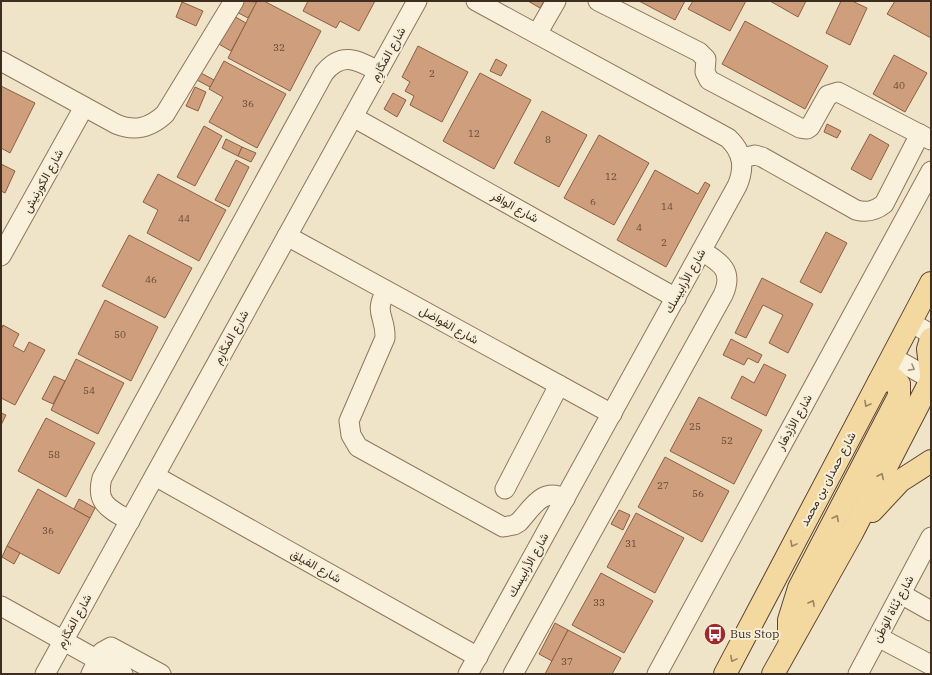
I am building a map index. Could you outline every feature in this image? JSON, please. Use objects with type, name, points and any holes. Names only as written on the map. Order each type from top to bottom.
[{"type":"main road","name":"شارع حمدان بن محمد","points":[[725,674],[931,283]]},
{"type":"main road","points":[[931,339],[928,349],[931,375]]},
{"type":"main road","points":[[789,644],[789,620],[799,588],[899,396],[899,384],[894,379],[879,382]]},
{"type":"main road","points":[[773,674],[852,533],[931,379]]},
{"type":"main road","points":[[852,533],[892,488],[908,475],[931,461]]},
{"type":"street","points":[[1,61],[125,128],[143,128],[158,120],[165,114],[234,1]]},
{"type":"street","name":"شارع المَكَارِم","points":[[45,674],[417,1]]},
{"type":"street","points":[[476,1],[728,138],[735,144],[742,158],[755,155],[762,157],[856,210],[870,212],[884,204],[926,137],[835,92],[828,95],[810,127],[807,129],[800,128],[709,80],[705,72],[706,58],[699,52],[598,1]]},
{"type":"street","points":[[537,34],[556,1]]},
{"type":"street","points":[[130,521],[105,505],[101,497],[100,488],[102,478],[324,73],[330,66],[340,60],[349,59],[360,61],[378,71]]},
{"type":"street","name":"شارع الكورنيش","points":[[1,256],[84,107]]},
{"type":"street","name":"شارع الوافر","points":[[353,116],[676,298]]},
{"type":"street","name":"شارع الأرابيسك","points":[[468,674],[742,177],[742,158]]},
{"type":"street","name":"شارع الازْدِهَار","points":[[657,674],[931,171]]},
{"type":"street","name":"شارع الفواضل","points":[[287,236],[612,414]]},
{"type":"street","points":[[513,674],[727,287],[728,277],[720,262],[702,251]]},
{"type":"street","points":[[386,291],[380,305],[379,313],[384,327],[385,338],[350,421],[351,435],[358,447],[504,528],[519,522],[544,496],[555,494],[565,499]]},
{"type":"street","points":[[910,322],[931,334]]},
{"type":"street","points":[[892,357],[931,379]]},
{"type":"street","points":[[505,489],[560,385]]},
{"type":"street","name":"شارع الفيلق","points":[[155,476],[478,657]]},
{"type":"street","name":"شارع بُنَاة الوَطَن","points":[[858,674],[901,594],[927,555],[931,536]]},
{"type":"street","points":[[901,594],[931,611]]},
{"type":"street","points":[[1,606],[64,641],[94,667],[124,674]]},
{"type":"street","points":[[878,637],[931,665]]},
{"type":"street","points":[[94,667],[104,649],[110,647],[161,674]]},
{"type":"building","points":[[240,1],[257,2],[248,18],[235,11]]},
{"type":"building","points":[[257,1],[264,1],[321,31],[290,91],[228,58]]},
{"type":"building","points":[[308,1],[375,1],[359,31],[340,21],[336,28],[303,11]]},
{"type":"building","points":[[528,1],[544,1],[540,8]]},
{"type":"building","points":[[639,1],[685,1],[675,20]]},
{"type":"building","points":[[693,1],[746,1],[730,31],[688,9]]},
{"type":"building","points":[[770,1],[806,1],[798,17]]},
{"type":"building","points":[[841,1],[852,1],[867,8],[850,45],[826,33]]},
{"type":"building","points":[[895,1],[931,1],[931,38],[887,14]]},
{"type":"building","points":[[182,2],[203,11],[196,26],[176,17]]},
{"type":"building","points":[[232,15],[246,23],[231,51],[217,43]]},
{"type":"building","points":[[745,21],[828,66],[805,109],[722,64]]},
{"type":"building","points":[[418,46],[468,72],[442,122],[410,105],[414,96],[405,91],[410,82],[402,77]]},
{"type":"building","points":[[894,55],[927,73],[905,112],[873,94]]},
{"type":"building","points":[[496,59],[507,65],[501,76],[490,71]]},
{"type":"building","points":[[224,61],[286,94],[257,148],[209,122],[223,97],[209,89]]},
{"type":"building","points":[[201,73],[214,80],[210,87],[197,80]]},
{"type":"building","points":[[480,73],[531,100],[494,169],[443,141]]},
{"type":"building","points":[[1,86],[35,103],[10,153],[1,148]]},
{"type":"building","points":[[195,87],[206,92],[198,111],[186,106]]},
{"type":"building","points":[[393,93],[406,100],[397,117],[384,109]]},
{"type":"building","points":[[542,111],[587,135],[559,187],[514,163]]},
{"type":"building","points":[[827,124],[841,131],[837,138],[824,132]]},
{"type":"building","points":[[204,126],[222,136],[195,186],[177,177]]},
{"type":"building","points":[[870,134],[889,145],[871,180],[851,169]]},
{"type":"building","points":[[599,135],[649,163],[614,225],[564,198]]},
{"type":"building","points":[[226,139],[242,147],[238,156],[222,148]]},
{"type":"building","points":[[242,147],[256,153],[251,162],[238,156]]},
{"type":"building","points":[[236,160],[249,167],[229,207],[215,200]]},
{"type":"building","points":[[1,164],[15,171],[5,193],[1,191]]},
{"type":"building","points":[[655,170],[698,194],[705,182],[710,185],[666,267],[617,240]]},
{"type":"building","points":[[158,174],[226,210],[199,261],[147,233],[158,210],[143,202]]},
{"type":"building","points":[[826,232],[847,243],[821,293],[800,282]]},
{"type":"building","points":[[129,235],[192,268],[165,318],[102,286]]},
{"type":"building","points":[[762,278],[813,304],[788,353],[769,343],[783,315],[763,305],[746,338],[735,333]]},
{"type":"building","points":[[105,300],[158,327],[131,381],[78,354]]},
{"type":"building","points":[[3,325],[19,334],[13,346],[24,352],[29,342],[45,350],[15,405],[1,398],[1,330]]},
{"type":"building","points":[[731,339],[762,355],[758,363],[748,358],[744,365],[723,355]]},
{"type":"building","points":[[76,359],[124,383],[98,434],[51,410]]},
{"type":"building","points":[[764,364],[786,375],[766,416],[731,398],[742,376],[754,383]]},
{"type":"building","points":[[54,376],[65,381],[53,404],[42,399]]},
{"type":"building","points":[[699,397],[762,430],[734,484],[670,451]]},
{"type":"building","points":[[1,413],[6,415],[1,425]]},
{"type":"building","points":[[46,418],[95,443],[66,497],[18,471]]},
{"type":"building","points":[[665,457],[729,491],[702,542],[638,507]]},
{"type":"building","points":[[38,489],[90,518],[59,574],[7,546]]},
{"type":"building","points":[[79,499],[95,508],[90,518],[74,509]]},
{"type":"building","points":[[619,510],[630,515],[623,530],[611,524]]},
{"type":"building","points":[[636,513],[684,538],[655,593],[607,567]]},
{"type":"building","points":[[7,546],[20,553],[14,564],[2,557]]},
{"type":"building","points":[[601,573],[653,601],[624,653],[572,625]]},
{"type":"building","points":[[555,623],[568,630],[552,661],[539,654]]},
{"type":"building","points":[[568,630],[621,658],[612,674],[545,674]]},
{"type":"place","name":"Bus Stop","points":[[715,634]]}]
